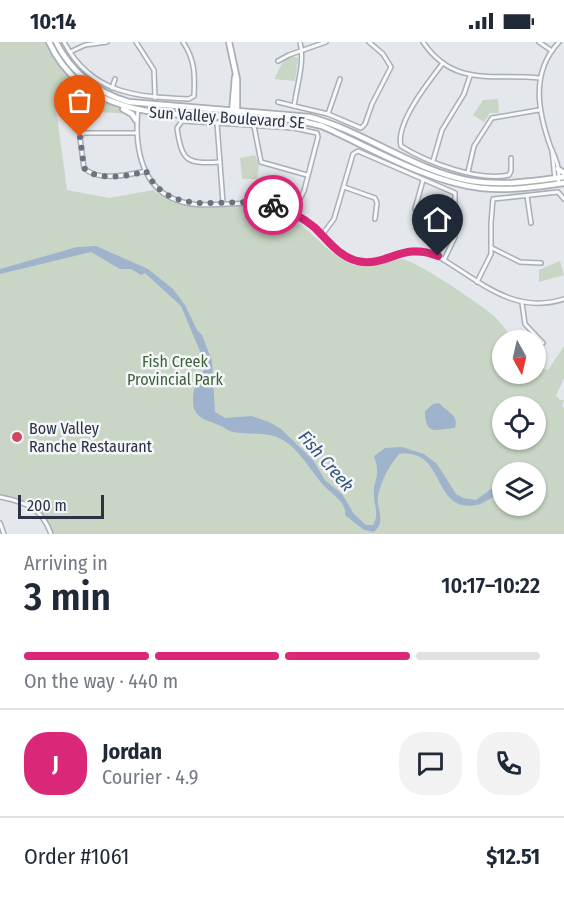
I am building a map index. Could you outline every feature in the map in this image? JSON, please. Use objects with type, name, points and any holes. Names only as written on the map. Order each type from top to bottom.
[{"type":"main road","name":"Sun Valley Boulevard SE","points":[[49,42],[63,65],[78,81],[99,97],[116,105],[234,114],[316,124],[428,174],[461,185],[505,189],[564,183]]},
{"type":"main road","name":"Sun Valley Boulevard SE","points":[[56,42],[68,63],[89,83],[114,98],[138,107]]},
{"type":"main road","points":[[229,42],[236,74],[237,101],[234,114]]},
{"type":"main road","points":[[234,114],[236,74]]},
{"type":"main road","points":[[237,101],[240,106],[253,112]]},
{"type":"main road","points":[[116,105],[130,113],[136,120]]},
{"type":"main road","name":"Sun Valley Boulevard SE","points":[[234,114],[253,112],[296,115],[323,121],[428,167],[460,178],[503,183],[561,176]]},
{"type":"main road","points":[[558,170],[561,176]]},
{"type":"street","points":[[64,42],[91,75],[112,88],[155,98],[189,99],[194,96],[194,63],[183,42]]},
{"type":"street","points":[[70,52],[85,45],[107,42]]},
{"type":"street","points":[[136,42],[154,70],[155,98]]},
{"type":"street","points":[[294,106],[302,51],[300,42]]},
{"type":"street","points":[[278,61],[326,42]]},
{"type":"street","points":[[278,102],[328,114],[360,128],[365,124],[372,104],[391,67],[382,54],[369,42]]},
{"type":"street","points":[[423,42],[443,63],[470,76],[540,78]]},
{"type":"street","points":[[539,42],[552,51]]},
{"type":"street","points":[[558,184],[561,176],[539,110],[540,78],[552,51],[559,42]]},
{"type":"street","points":[[443,63],[413,106],[400,142],[402,147],[433,161],[468,172],[500,176],[510,174],[511,158]]},
{"type":"street","points":[[433,161],[442,130],[464,94],[470,76]]},
{"type":"street","points":[[112,88],[115,79]]},
{"type":"street","points":[[328,114],[340,79]]},
{"type":"street","points":[[138,107],[137,133],[140,156],[146,171],[158,189],[177,200],[194,204],[260,203],[293,213],[343,254],[360,261],[375,261],[412,250],[427,252],[444,260],[500,296],[522,303],[541,304],[563,300],[564,306]]},
{"type":"street","points":[[468,172],[474,146],[492,118],[539,110]]},
{"type":"street","points":[[220,162],[196,163],[187,159],[180,149],[177,128],[182,121],[294,128],[317,133],[318,138],[304,191],[293,213]]},
{"type":"street","points":[[217,123],[223,203]]},
{"type":"street","points":[[254,126],[256,149],[261,162],[307,175]]},
{"type":"street","points":[[137,133],[82,133],[80,138],[84,168],[87,172],[107,176],[146,171]]},
{"type":"street","points":[[552,149],[558,170]]},
{"type":"street","points":[[322,235],[334,219],[353,154],[356,151],[455,194],[454,237],[444,260]]},
{"type":"street","points":[[415,209],[423,180]]},
{"type":"street","points":[[344,187],[375,198],[377,203],[375,219]]},
{"type":"street","points":[[477,282],[488,264],[492,248],[492,201],[497,198],[558,192],[564,199]]},
{"type":"street","points":[[527,196],[531,224]]},
{"type":"street","points":[[492,248],[520,262],[540,263]]},
{"type":"street","points":[[522,303],[523,315],[531,330]]},
{"type":"street","points":[[0,497],[29,505],[44,518],[51,534]]},
{"type":"street","points":[[0,523],[4,534]]},
{"type":"green space","name":"Fish Creek Provincial Park","points":[[0,42],[46,42],[61,66],[80,86],[129,114],[56,109],[67,190],[109,198],[153,190],[181,205],[267,208],[291,218],[335,254],[350,263],[359,266],[379,265],[395,258],[417,265],[486,310],[506,330],[492,330],[492,384],[546,384],[546,370],[548,370],[564,346],[564,378],[556,396],[564,400],[562,406],[564,408],[564,534],[53,534],[39,510],[19,499],[0,495]]},
{"type":"green space","points":[[292,56],[298,58],[295,81],[274,79],[284,60]]},
{"type":"green space","points":[[498,99],[499,113],[490,113],[484,122],[473,115],[483,100]]},
{"type":"green space","points":[[255,155],[259,165],[257,179],[242,179],[240,158]]},
{"type":"green space","points":[[560,261],[564,275],[539,282],[539,270]]},
{"type":"water","points":[[96,246],[148,269],[173,289],[202,335],[212,361],[215,412],[225,418],[252,416],[281,429],[313,460],[325,480],[342,494],[354,514],[366,525],[373,525],[376,515],[374,491],[377,470],[374,456],[385,448],[402,447],[424,454],[437,464],[456,494],[463,498],[476,500],[492,488],[492,497],[477,505],[462,505],[452,500],[425,461],[414,455],[399,454],[379,490],[380,523],[378,528],[374,532],[364,530],[345,515],[342,503],[325,487],[289,444],[277,437],[265,434],[233,432],[198,415],[194,407],[193,396],[198,379],[206,368],[204,361],[181,306],[145,273],[141,275],[131,269],[120,269],[91,252],[0,274],[0,269],[77,247]]},
{"type":"water","points":[[439,403],[454,416],[455,428],[433,430],[427,425],[425,411],[433,404]]},
{"type":"way so far","points":[[80,137],[84,168],[87,172],[116,176],[146,171],[152,182],[162,191],[173,199],[186,203],[248,202],[273,205]]},
{"type":"place","name":"Bow Valley Ranche Restaurant","points":[[17,437]]},
{"type":"route","points":[[273,205],[299,216],[340,252],[356,261],[371,262],[412,250],[438,256]]},
{"type":"water label","name":"Fish Creek","points":[[326,461]]}]
